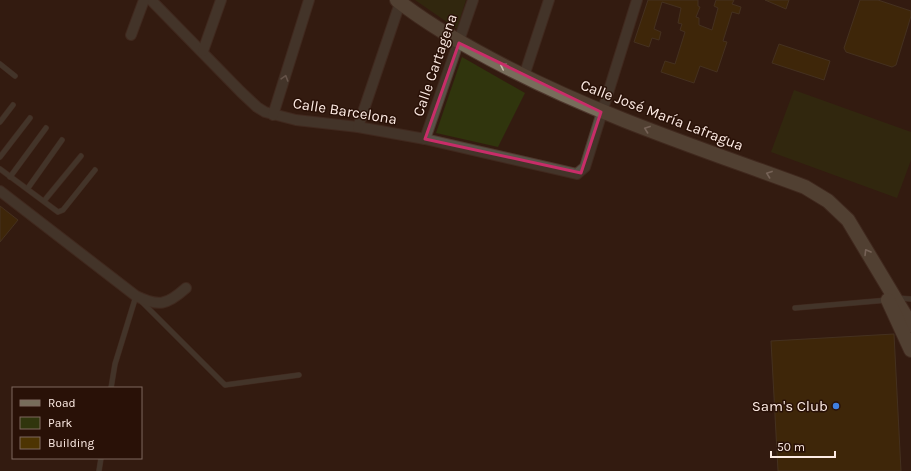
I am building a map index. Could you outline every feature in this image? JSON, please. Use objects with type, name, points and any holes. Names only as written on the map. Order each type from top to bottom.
[{"type":"main road","name":"Calle José María Lafragua","points":[[400,1],[459,43],[524,76],[601,112],[805,187],[828,201],[848,220],[890,295],[911,325]]},
{"type":"main road","name":"Calle José María Lafragua","points":[[890,295],[911,350]]},
{"type":"street","points":[[131,35],[144,0]]},
{"type":"street","name":"Calle Barcelona","points":[[151,0],[257,107],[273,115],[296,120],[358,127],[425,139],[577,174],[585,167],[601,112]]},
{"type":"street","points":[[203,51],[221,0]]},
{"type":"street","points":[[273,115],[309,0]]},
{"type":"street","name":"Calle Cartagena","points":[[425,139],[473,0]]},
{"type":"street","points":[[524,76],[549,0]]},
{"type":"street","points":[[601,112],[637,0]]},
{"type":"street","points":[[358,127],[400,1]]},
{"type":"street","points":[[0,191],[136,296],[150,303],[164,303],[173,300],[186,288]]},
{"type":"lane","points":[[0,64],[15,76]]},
{"type":"lane","points":[[0,122],[13,105]]},
{"type":"lane","points":[[0,157],[30,118]]},
{"type":"lane","points":[[10,177],[46,128]]},
{"type":"lane","points":[[28,188],[62,140]]},
{"type":"lane","points":[[44,201],[80,156]]},
{"type":"lane","points":[[0,169],[28,188],[55,210],[63,210],[95,170]]},
{"type":"lane","points":[[796,308],[890,295],[911,298]]},
{"type":"lane","points":[[111,387],[115,364],[136,296],[224,385],[299,375]]},
{"type":"lane","points":[[99,471],[101,459]]},
{"type":"highlighted area","points":[[459,43],[601,112],[581,173],[425,139]]},
{"type":"green space","points":[[415,0],[466,0],[457,29]]},
{"type":"green space","points":[[462,57],[525,93],[498,147],[436,133]]},
{"type":"green space","points":[[794,90],[911,132],[911,160],[897,198],[771,152]]},
{"type":"building","points":[[648,0],[698,0],[698,6],[700,7],[696,17],[699,18],[699,25],[712,30],[718,8],[714,6],[716,0],[734,0],[732,4],[741,7],[739,14],[732,12],[723,41],[727,42],[717,72],[700,66],[694,83],[661,72],[665,61],[675,64],[685,32],[680,30],[682,24],[678,23],[681,8],[662,2],[654,29],[661,32],[659,40],[652,38],[649,47],[634,42]]},
{"type":"building","points":[[765,0],[789,0],[786,9]]},
{"type":"building","points":[[860,0],[878,0],[911,11],[911,16],[896,65],[892,67],[846,52],[844,48]]},
{"type":"building","points":[[779,44],[830,61],[824,80],[772,63]]},
{"type":"building","points":[[0,206],[18,220],[0,242]]},
{"type":"building","name":"Sam's Club","points":[[894,334],[901,471],[778,471],[771,341]]},
{"type":"place","name":"Sam's Club","points":[[836,406]]}]
